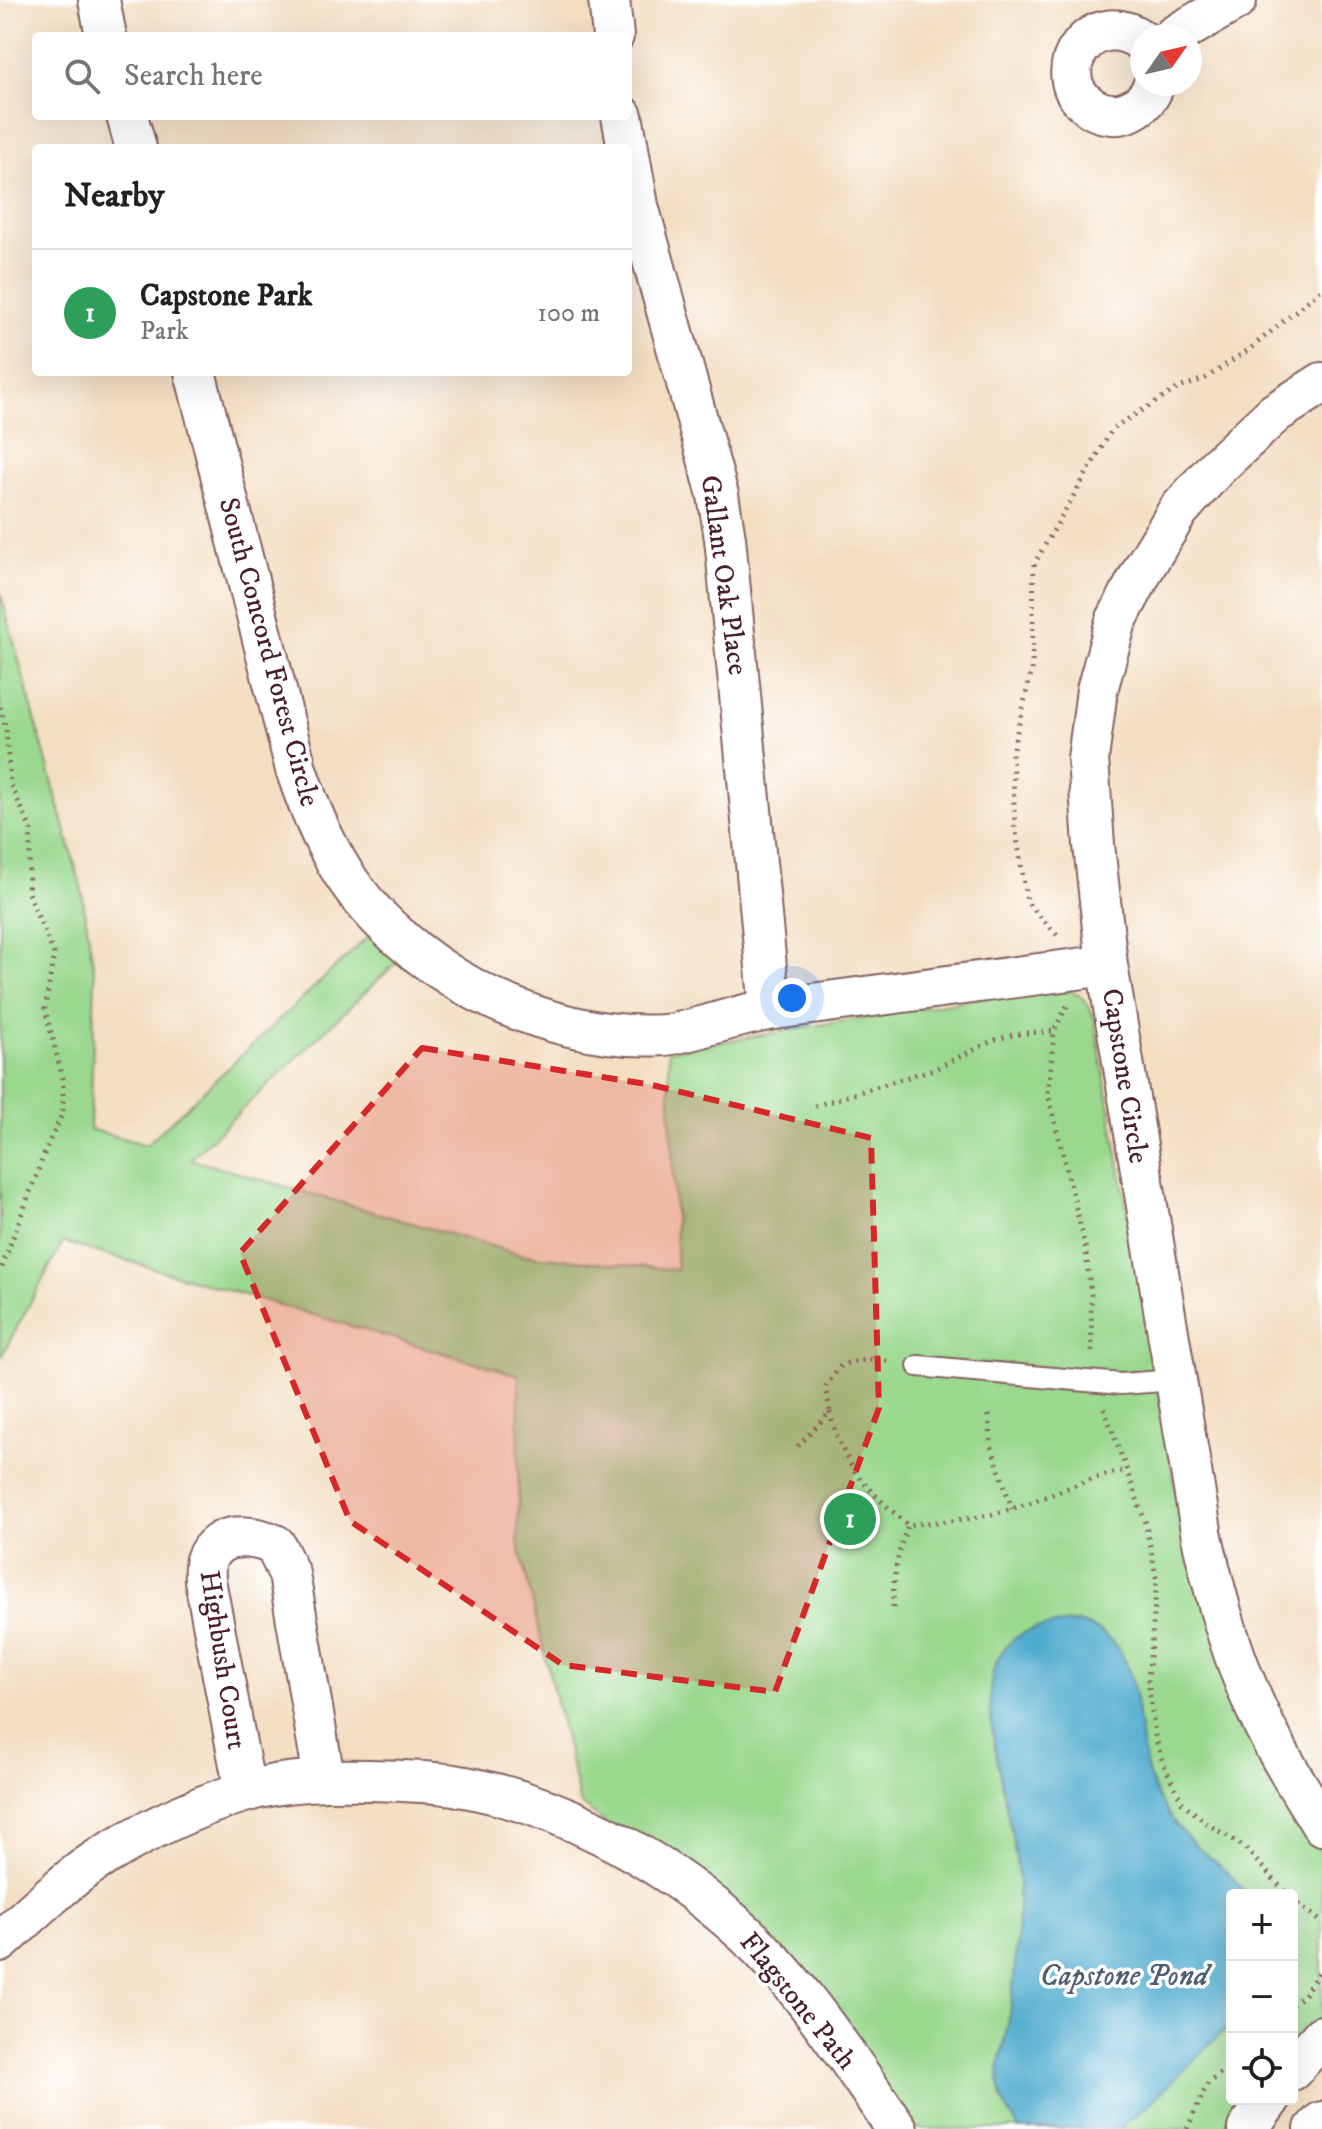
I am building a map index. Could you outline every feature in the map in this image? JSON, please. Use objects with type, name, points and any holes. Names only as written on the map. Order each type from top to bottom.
[{"type":"street","points":[[99,0],[105,32]]},
{"type":"street","points":[[609,0],[613,32]]},
{"type":"street","points":[[1195,24],[1236,0]]},
{"type":"street","points":[[1130,33],[1113,29],[1087,39],[1072,63],[1072,77],[1076,91],[1084,102],[1108,114],[1122,114],[1134,109],[1148,96]]},
{"type":"street","points":[[128,120],[135,144]]},
{"type":"street","name":"Gallant Oak Place","points":[[623,120],[627,144]]},
{"type":"street","name":"Gallant Oak Place","points":[[632,171],[638,206],[718,495],[725,538],[770,1009]]},
{"type":"street","name":"South Concord Forest Circle","points":[[196,376],[296,769],[314,822],[338,866],[390,929],[422,958],[489,997],[532,1014],[612,1034],[668,1035],[770,1009],[1107,965]]},
{"type":"street","name":"Capstone Circle","points":[[1322,383],[1275,413],[1217,467],[1178,511],[1116,621],[1097,690],[1088,759],[1107,965],[1202,1537],[1216,1595],[1255,1705],[1322,1825]]},
{"type":"street","name":"Highbush Court","points":[[245,1791],[205,1580],[206,1560],[217,1544],[237,1537],[255,1536],[275,1545],[289,1574],[324,1778]]},
{"type":"street","name":"Flagstone Path","points":[[0,1942],[104,1855],[166,1823],[245,1791],[324,1778],[453,1785],[545,1808],[637,1854],[734,1923],[774,1964],[816,2015],[897,2129]]},
{"type":"street","points":[[1298,2063],[1322,2036]]},
{"type":"street","points":[[1248,2129],[1266,2105]]},
{"type":"street","points":[[1315,2129],[1322,2122]]},
{"type":"lane","points":[[918,1366],[1121,1384],[1176,1380]]},
{"type":"path","points":[[0,707],[6,729],[10,783],[31,829],[28,893],[54,954],[45,1009],[63,1079],[63,1113],[48,1144],[0,1272]]},
{"type":"path","points":[[815,1106],[937,1068],[994,1040],[1017,1034],[1054,1031]]},
{"type":"path","points":[[908,1525],[856,1476],[844,1456],[830,1412],[826,1386],[842,1364],[871,1359],[918,1366]]},
{"type":"path","points":[[798,1446],[830,1412]]},
{"type":"path","points":[[989,1415],[992,1448],[1012,1509]]},
{"type":"path","points":[[908,1525],[992,1515],[1100,1475],[1127,1470]]},
{"type":"path","points":[[893,1607],[893,1577],[898,1551],[908,1525]]},
{"type":"path","points":[[1298,1904],[1322,1922]]},
{"type":"path","points":[[1298,1998],[1322,1968]]},
{"type":"path","points":[[1187,2129],[1207,2085],[1226,2068]]},
{"type":"highlighted area","points":[[422,1048],[652,1085],[871,1138],[879,1408],[775,1692],[563,1665],[350,1521],[240,1253]]},
{"type":"green space","points":[[0,591],[81,887],[95,977],[90,1129],[146,1145],[371,934],[400,959],[190,1159],[522,1255],[677,1270],[668,1051],[1014,992],[1052,989],[1074,993],[1090,1008],[1095,1022],[1177,1498],[1306,1830],[1322,1853],[1322,2017],[1298,2043],[1298,1889],[1226,1889],[1226,2105],[1246,2105],[1228,2129],[915,2129],[807,1983],[580,1803],[518,1541],[519,1375],[63,1242],[0,1359]]},
{"type":"water","name":"Capstone Pond","points":[[1077,1623],[1100,1632],[1116,1646],[1127,1665],[1133,1686],[1144,1756],[1154,1789],[1186,1836],[1242,1889],[1226,1889],[1226,2029],[1119,2129],[1019,2129],[1005,2105],[1000,2086],[1000,2063],[1014,1975],[1018,1879],[993,1737],[991,1683],[996,1663],[1010,1642],[1019,1635],[1052,1625]]},
{"type":"place","name":"Capstone Park","points":[[850,1519]]}]
